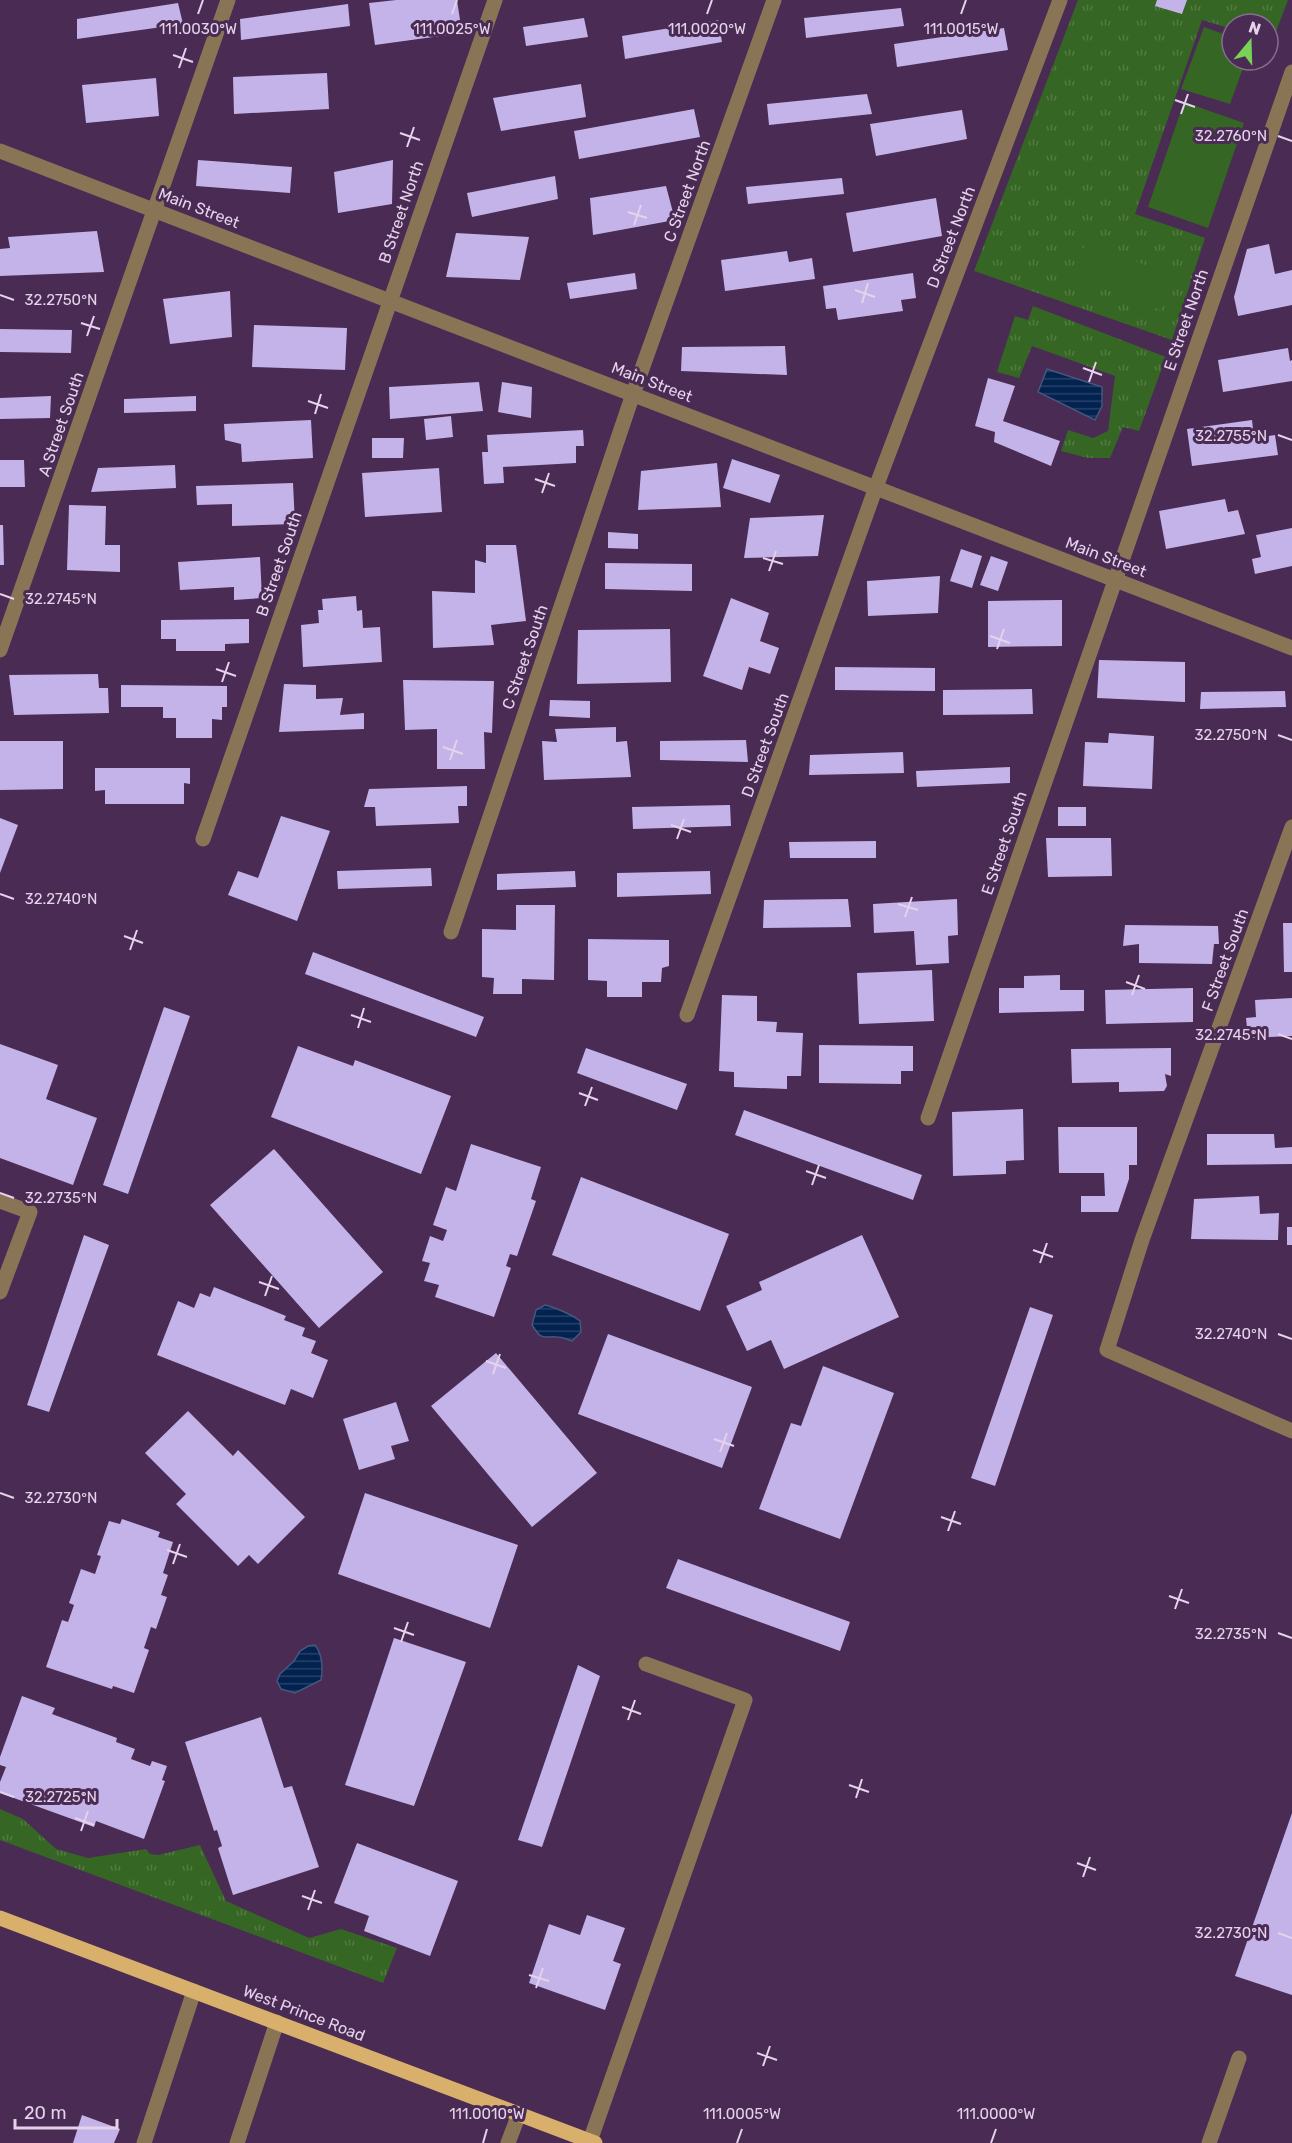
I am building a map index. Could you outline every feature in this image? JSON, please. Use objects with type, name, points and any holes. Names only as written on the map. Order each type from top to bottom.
[{"type":"main road","name":"West Prince Road","points":[[0,1918],[593,2142]]},
{"type":"street","name":"A Street South","points":[[0,650],[228,0]]},
{"type":"street","name":"B Street North","points":[[389,301],[495,0]]},
{"type":"street","name":"C Street North","points":[[633,394],[774,0]]},
{"type":"street","name":"D Street North","points":[[876,487],[1060,0]]},
{"type":"street","name":"E Street North","points":[[1115,579],[1292,72]]},
{"type":"street","name":"Main Street","points":[[0,151],[1292,648]]},
{"type":"street","name":"B Street South","points":[[203,839],[389,301]]},
{"type":"street","name":"C Street South","points":[[451,932],[633,394]]},
{"type":"street","name":"D Street South","points":[[687,1015],[876,487]]},
{"type":"street","name":"E Street South","points":[[928,1118],[1115,579]]},
{"type":"street","name":"F Street South","points":[[1292,827],[1142,1240],[1107,1350],[1292,1431]]},
{"type":"street","points":[[0,1201],[30,1212],[0,1292]]},
{"type":"street","points":[[593,2142],[745,1700],[646,1664]]},
{"type":"street","points":[[144,2143],[194,1991]]},
{"type":"street","points":[[237,2143],[277,2022]]},
{"type":"street","points":[[1209,2143],[1239,2058]]},
{"type":"street","points":[[508,2143],[519,2114]]},
{"type":"green space","points":[[1078,0],[1288,0],[1280,21],[1280,12],[1220,12],[1220,25],[1202,20],[1135,214],[1205,238],[1172,340],[974,271]]},
{"type":"green space","points":[[1204,27],[1220,33],[1220,72],[1242,72],[1230,104],[1181,89]]},
{"type":"green space","points":[[1184,102],[1244,123],[1208,228],[1148,207]]},
{"type":"green space","points":[[1087,242],[1173,276],[1160,310],[1068,275]]},
{"type":"green space","points":[[1033,306],[1166,357],[1139,431],[1123,427],[1110,458],[1088,458],[1061,451],[1068,430],[1093,438],[1108,431],[1115,376],[1032,346],[1019,378],[997,372],[1015,316],[1028,320]]},
{"type":"green space","points":[[0,1809],[23,1819],[56,1849],[88,1858],[146,1849],[150,1854],[158,1855],[200,1845],[226,1901],[309,1938],[341,1929],[397,1948],[383,1983],[0,1840]]},
{"type":"water","points":[[1047,369],[1102,387],[1102,406],[1095,420],[1038,392]]},
{"type":"water","points":[[545,1305],[580,1321],[581,1332],[572,1341],[561,1337],[543,1337],[535,1330],[532,1325],[536,1310]]},
{"type":"water","points":[[315,1645],[322,1662],[321,1680],[295,1693],[281,1689],[277,1681],[280,1674],[294,1661],[300,1651]]},
{"type":"building","points":[[396,0],[457,0],[462,33],[375,45],[369,3]]},
{"type":"building","points":[[1157,0],[1187,0],[1182,14],[1155,6]]},
{"type":"building","points":[[178,3],[183,24],[77,39],[77,19]]},
{"type":"building","points":[[348,4],[350,26],[241,40],[240,19]]},
{"type":"building","points":[[901,8],[904,26],[806,38],[804,18]]},
{"type":"building","points":[[584,18],[588,37],[526,46],[523,27]]},
{"type":"building","points":[[718,20],[722,42],[625,59],[622,36]]},
{"type":"building","points":[[1004,28],[1008,50],[897,67],[894,44]]},
{"type":"building","points":[[327,73],[329,109],[234,114],[233,77]]},
{"type":"building","points":[[156,78],[159,116],[86,123],[82,85]]},
{"type":"building","points":[[581,84],[586,117],[501,131],[493,98]]},
{"type":"building","points":[[867,94],[872,114],[769,125],[767,104]]},
{"type":"building","points":[[694,109],[700,137],[579,159],[574,131]]},
{"type":"building","points":[[962,110],[967,139],[876,156],[870,124]]},
{"type":"building","points":[[198,160],[292,167],[290,193],[196,186]]},
{"type":"building","points":[[393,160],[392,204],[338,213],[334,172]]},
{"type":"building","points":[[555,176],[558,199],[472,217],[467,193]]},
{"type":"building","points":[[842,178],[844,194],[748,204],[746,187]]},
{"type":"building","points":[[666,186],[675,220],[593,235],[590,198]]},
{"type":"building","points":[[936,198],[942,236],[853,252],[846,213]]},
{"type":"building","points":[[97,231],[104,272],[0,276],[0,249],[10,248],[8,237]]},
{"type":"building","points":[[456,233],[529,237],[520,280],[446,277]]},
{"type":"building","points":[[1269,244],[1275,274],[1292,270],[1292,305],[1238,316],[1234,297],[1247,249]]},
{"type":"building","points":[[787,251],[789,262],[812,258],[815,279],[725,291],[721,260]]},
{"type":"building","points":[[635,273],[637,289],[570,299],[567,283]]},
{"type":"building","points":[[913,273],[916,298],[901,300],[903,311],[838,320],[836,308],[826,309],[823,286]]},
{"type":"building","points":[[230,291],[232,337],[170,344],[163,299]]},
{"type":"building","points":[[254,325],[347,328],[345,370],[252,367]]},
{"type":"building","points":[[0,329],[72,330],[71,353],[0,352]]},
{"type":"building","points":[[785,346],[787,375],[681,371],[682,347]]},
{"type":"building","points":[[1288,348],[1290,361],[1292,360],[1292,381],[1223,392],[1218,360]]},
{"type":"building","points":[[988,378],[1015,386],[1003,421],[1060,441],[1051,466],[994,442],[995,432],[975,426]]},
{"type":"building","points":[[479,382],[483,411],[390,419],[389,387]]},
{"type":"building","points":[[502,382],[532,387],[531,418],[498,412]]},
{"type":"building","points":[[51,396],[50,418],[0,419],[0,398]]},
{"type":"building","points":[[196,396],[196,411],[124,413],[124,399]]},
{"type":"building","points":[[451,416],[453,437],[426,440],[424,419]]},
{"type":"building","points":[[311,420],[313,458],[242,462],[241,444],[225,440],[224,424]]},
{"type":"building","points":[[1252,420],[1254,438],[1275,435],[1278,455],[1192,466],[1187,429]]},
{"type":"building","points":[[583,430],[584,446],[576,446],[576,463],[503,467],[504,483],[484,484],[482,452],[488,452],[487,435]]},
{"type":"building","points":[[372,438],[404,438],[403,458],[372,458]]},
{"type":"building","points":[[732,459],[780,475],[770,503],[723,488]]},
{"type":"building","points":[[0,460],[24,460],[25,487],[0,487]]},
{"type":"building","points":[[717,463],[721,507],[638,510],[641,471]]},
{"type":"building","points":[[175,465],[176,488],[91,492],[98,468]]},
{"type":"building","points":[[439,468],[442,512],[365,517],[362,473]]},
{"type":"building","points":[[293,483],[295,524],[232,526],[232,504],[197,505],[196,486]]},
{"type":"building","points":[[1225,499],[1228,512],[1238,510],[1245,534],[1166,549],[1159,511]]},
{"type":"building","points":[[69,505],[106,506],[105,545],[120,545],[120,572],[67,570]]},
{"type":"building","points":[[824,515],[818,556],[744,558],[750,518]]},
{"type":"building","points":[[0,525],[3,525],[4,565],[0,565]]},
{"type":"building","points":[[1292,528],[1292,566],[1255,574],[1252,559],[1261,557],[1256,535]]},
{"type":"building","points":[[608,532],[638,534],[638,549],[608,548]]},
{"type":"building","points":[[486,545],[516,545],[526,621],[491,625],[494,645],[433,648],[432,591],[475,593],[475,560],[486,563]]},
{"type":"building","points":[[961,549],[982,556],[972,588],[950,581]]},
{"type":"building","points":[[991,556],[1008,562],[998,591],[980,585]]},
{"type":"building","points":[[260,557],[262,598],[234,600],[234,587],[180,590],[178,562]]},
{"type":"building","points":[[605,563],[692,564],[692,591],[605,589]]},
{"type":"building","points":[[940,576],[938,613],[868,616],[867,581]]},
{"type":"building","points":[[356,596],[357,611],[362,610],[363,628],[380,627],[382,662],[303,667],[301,625],[319,623],[318,610],[323,610],[322,599]]},
{"type":"building","points":[[731,598],[769,613],[760,641],[779,648],[770,674],[749,667],[742,690],[703,676]]},
{"type":"building","points":[[1062,600],[1062,646],[988,647],[988,601]]},
{"type":"building","points":[[249,619],[249,643],[225,644],[225,651],[176,651],[176,639],[161,639],[161,620]]},
{"type":"building","points":[[670,629],[671,682],[577,684],[578,630]]},
{"type":"building","points":[[1099,660],[1185,662],[1185,702],[1097,698]]},
{"type":"building","points":[[835,667],[935,668],[935,691],[835,690]]},
{"type":"building","points":[[98,674],[99,688],[108,688],[109,713],[14,715],[9,675]]},
{"type":"building","points":[[403,680],[494,681],[492,733],[484,732],[485,769],[437,769],[437,729],[405,730]]},
{"type":"building","points":[[284,684],[316,685],[316,699],[343,698],[340,715],[364,713],[364,729],[279,732]]},
{"type":"building","points":[[121,685],[227,686],[227,707],[222,707],[222,720],[212,719],[212,738],[176,738],[176,718],[163,718],[163,707],[121,707]]},
{"type":"building","points":[[1032,689],[1033,714],[943,715],[943,690]]},
{"type":"building","points":[[1285,691],[1286,707],[1200,709],[1201,692]]},
{"type":"building","points":[[550,700],[590,701],[590,718],[549,716]]},
{"type":"building","points":[[616,727],[616,742],[627,741],[631,777],[544,780],[542,741],[557,742],[555,729]]},
{"type":"building","points":[[1109,733],[1154,736],[1152,789],[1083,786],[1085,742],[1108,743]]},
{"type":"building","points":[[746,740],[748,762],[660,760],[660,741]]},
{"type":"building","points":[[0,741],[63,741],[63,789],[0,790]]},
{"type":"building","points":[[903,752],[904,773],[809,775],[810,755]]},
{"type":"building","points":[[1010,767],[1010,783],[917,787],[916,771]]},
{"type":"building","points":[[95,768],[190,768],[190,784],[184,783],[184,804],[105,804],[105,790],[95,791]]},
{"type":"building","points":[[467,786],[467,806],[458,806],[459,823],[376,826],[375,807],[364,807],[369,789]]},
{"type":"building","points":[[730,805],[731,826],[633,829],[632,807]]},
{"type":"building","points":[[1058,807],[1086,807],[1086,826],[1058,826]]},
{"type":"building","points":[[281,816],[330,831],[297,921],[228,895],[238,871],[258,878]]},
{"type":"building","points":[[0,818],[18,825],[0,873]]},
{"type":"building","points":[[1046,838],[1111,838],[1112,876],[1048,877]]},
{"type":"building","points":[[876,841],[876,858],[790,858],[789,842]]},
{"type":"building","points":[[431,868],[432,886],[338,889],[337,871]]},
{"type":"building","points":[[575,871],[576,887],[497,890],[497,874]]},
{"type":"building","points":[[710,871],[711,894],[617,897],[617,873]]},
{"type":"building","points":[[848,899],[851,927],[763,928],[764,900]]},
{"type":"building","points":[[957,899],[958,935],[948,936],[949,963],[916,965],[914,931],[874,933],[873,904]]},
{"type":"building","points":[[516,905],[555,905],[554,980],[522,979],[522,994],[493,994],[494,978],[482,977],[482,929],[516,930]]},
{"type":"building","points":[[1283,923],[1292,923],[1292,972],[1284,972]]},
{"type":"building","points":[[1125,925],[1218,926],[1219,944],[1214,944],[1212,964],[1139,963],[1139,944],[1123,946]]},
{"type":"building","points":[[588,939],[669,940],[669,966],[662,968],[661,982],[642,982],[642,997],[607,997],[607,981],[588,980]]},
{"type":"building","points":[[313,952],[484,1017],[476,1037],[305,974]]},
{"type":"building","points":[[932,970],[934,1021],[859,1024],[857,973]]},
{"type":"building","points":[[1060,975],[1060,990],[1084,990],[1084,1011],[999,1013],[999,988],[1024,988],[1024,976]]},
{"type":"building","points":[[1193,988],[1193,1022],[1106,1024],[1105,990]]},
{"type":"building","points":[[722,995],[757,996],[757,1021],[777,1022],[776,1032],[803,1033],[801,1076],[787,1076],[787,1089],[734,1087],[734,1072],[719,1071]]},
{"type":"building","points":[[1292,998],[1292,1036],[1248,1038],[1246,1018],[1256,1017],[1255,1000]]},
{"type":"building","points":[[164,1007],[190,1016],[128,1194],[103,1185]]},
{"type":"building","points":[[0,1044],[58,1065],[46,1099],[97,1118],[73,1185],[0,1158]]},
{"type":"building","points":[[819,1045],[913,1046],[913,1071],[901,1071],[901,1084],[819,1083]]},
{"type":"building","points":[[298,1046],[353,1066],[355,1060],[451,1096],[421,1174],[271,1117]]},
{"type":"building","points":[[586,1048],[687,1084],[677,1110],[577,1073]]},
{"type":"building","points":[[1171,1048],[1171,1076],[1165,1074],[1167,1086],[1164,1091],[1119,1092],[1119,1082],[1072,1083],[1071,1049]]},
{"type":"building","points":[[1023,1109],[1024,1160],[1006,1161],[1006,1174],[953,1176],[952,1112]]},
{"type":"building","points":[[744,1110],[922,1175],[913,1200],[735,1135]]},
{"type":"building","points":[[1058,1127],[1137,1127],[1137,1165],[1129,1165],[1129,1179],[1118,1212],[1081,1212],[1081,1196],[1105,1196],[1104,1173],[1059,1173]]},
{"type":"building","points":[[1207,1134],[1274,1134],[1275,1148],[1292,1147],[1292,1164],[1207,1165]]},
{"type":"building","points":[[471,1144],[541,1167],[531,1199],[536,1201],[517,1256],[510,1254],[506,1266],[511,1268],[494,1317],[435,1297],[439,1285],[424,1281],[430,1263],[422,1261],[430,1236],[443,1241],[447,1230],[433,1225],[446,1187],[456,1191]]},
{"type":"building","points":[[274,1149],[383,1272],[319,1328],[210,1205]]},
{"type":"building","points":[[581,1177],[729,1234],[700,1311],[552,1255]]},
{"type":"building","points":[[1259,1196],[1260,1214],[1279,1213],[1278,1240],[1191,1239],[1194,1199]]},
{"type":"building","points":[[1287,1227],[1292,1227],[1292,1245],[1287,1245]]},
{"type":"building","points":[[84,1235],[109,1245],[49,1412],[27,1405]]},
{"type":"building","points":[[862,1235],[899,1317],[784,1369],[771,1340],[747,1351],[726,1306],[762,1290],[759,1282]]},
{"type":"building","points":[[214,1287],[286,1316],[284,1320],[305,1328],[302,1336],[316,1341],[311,1353],[328,1360],[313,1398],[291,1389],[285,1405],[157,1355],[178,1301],[194,1308],[200,1293],[210,1297]]},
{"type":"building","points":[[1030,1307],[1053,1315],[995,1486],[971,1478]]},
{"type":"building","points":[[608,1334],[752,1387],[722,1468],[578,1414]]},
{"type":"building","points":[[496,1353],[597,1473],[532,1527],[431,1406]]},
{"type":"building","points":[[823,1366],[894,1393],[840,1539],[759,1509],[791,1423],[801,1426]]},
{"type":"building","points":[[396,1402],[409,1441],[391,1446],[395,1459],[359,1470],[343,1419]]},
{"type":"building","points":[[188,1411],[233,1456],[238,1450],[305,1517],[258,1564],[249,1555],[238,1566],[176,1504],[186,1494],[145,1453]]},
{"type":"building","points":[[365,1493],[518,1545],[490,1628],[338,1574]]},
{"type":"building","points":[[122,1519],[160,1532],[158,1537],[173,1542],[163,1573],[168,1575],[161,1595],[167,1597],[156,1629],[151,1627],[144,1648],[149,1650],[134,1693],[113,1686],[112,1689],[46,1667],[62,1620],[68,1622],[74,1605],[69,1603],[81,1569],[95,1574],[101,1556],[97,1555],[109,1521],[120,1524]]},
{"type":"building","points":[[678,1559],[850,1622],[840,1651],[666,1588]]},
{"type":"building","points":[[394,1638],[466,1662],[414,1806],[345,1785]]},
{"type":"building","points":[[578,1665],[600,1676],[542,1847],[518,1840]]},
{"type":"building","points":[[22,1696],[55,1708],[52,1714],[117,1738],[116,1742],[135,1749],[131,1759],[150,1766],[152,1761],[167,1766],[162,1780],[165,1781],[144,1839],[96,1821],[94,1827],[0,1793],[0,1782],[6,1767],[0,1765],[0,1757]]},
{"type":"building","points":[[261,1717],[284,1788],[292,1786],[319,1867],[233,1895],[218,1848],[222,1846],[217,1830],[214,1831],[185,1742]]},
{"type":"building","points":[[1292,1813],[1292,1995],[1235,1976]]},
{"type":"building","points":[[357,1843],[458,1881],[430,1956],[364,1931],[369,1916],[334,1903]]},
{"type":"building","points":[[587,1915],[625,1928],[613,1961],[621,1964],[605,2010],[529,1983],[549,1924],[580,1935]]},
{"type":"building","points":[[82,2115],[120,2129],[114,2143],[73,2143]]}]
